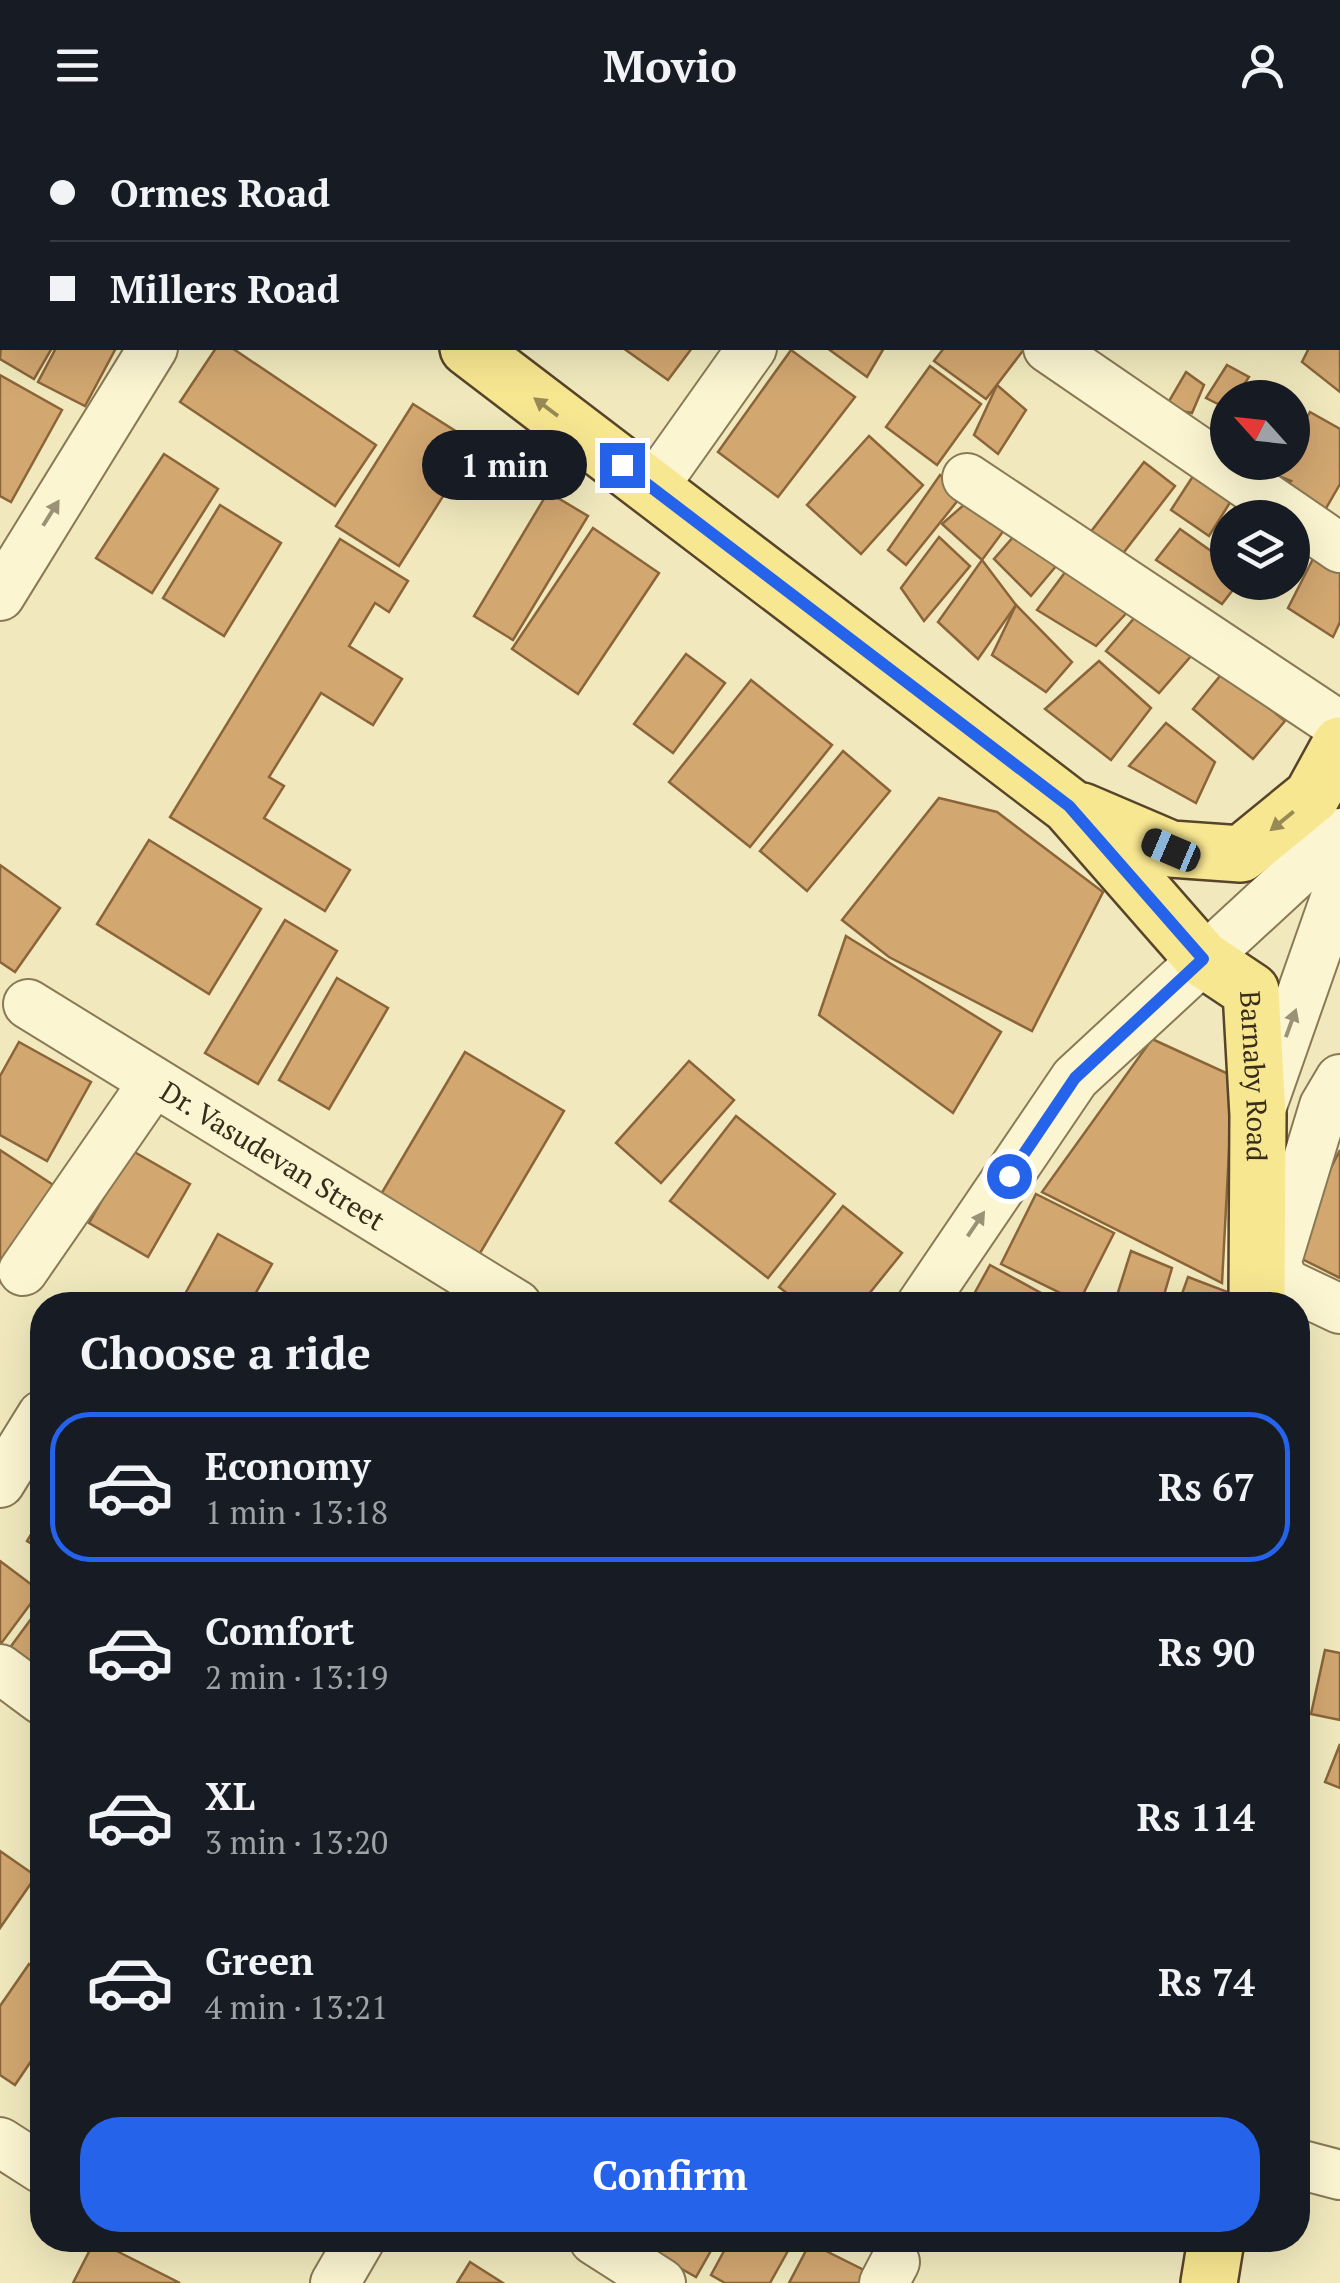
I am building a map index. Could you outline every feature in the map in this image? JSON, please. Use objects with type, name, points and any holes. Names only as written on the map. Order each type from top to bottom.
[{"type":"main road","points":[[471,350],[1069,806],[1171,850],[1241,854],[1312,796],[1340,746]]},
{"type":"main road","name":"Barnaby Road","points":[[1069,806],[1203,959],[1251,991],[1259,1126],[1256,1292]]},
{"type":"main road","points":[[1209,2283],[1214,2252]]},
{"type":"street","points":[[0,596],[153,350]]},
{"type":"street","points":[[652,488],[751,350]]},
{"type":"street","points":[[1051,350],[1340,548]]},
{"type":"street","points":[[967,478],[1340,726]]},
{"type":"street","points":[[931,1292],[1075,1078],[1340,833]]},
{"type":"street","points":[[1259,1126],[1340,884]]},
{"type":"street","name":"Dr. Vasudevan Street","points":[[28,1004],[496,1292]]},
{"type":"street","points":[[23,1271],[153,1083]]},
{"type":"street","points":[[1259,1126],[1332,1092]]},
{"type":"street","points":[[1305,1292],[1285,1283],[1276,1264],[1332,1092]]},
{"type":"street","points":[[1310,1294],[1340,1308]]},
{"type":"street","points":[[0,1483],[30,1434]]},
{"type":"street","points":[[0,1669],[30,1691]]},
{"type":"street","points":[[0,2142],[30,2161]]},
{"type":"street","points":[[1310,2167],[1340,2175]]},
{"type":"street","points":[[335,2283],[353,2252]]},
{"type":"street","points":[[613,2252],[661,2283]]},
{"type":"building","points":[[1,350],[51,350],[34,379],[0,359]]},
{"type":"building","points":[[55,350],[115,350],[85,406],[38,382]]},
{"type":"building","points":[[215,350],[235,350],[376,445],[335,506],[180,402]]},
{"type":"building","points":[[626,350],[690,350],[668,380]]},
{"type":"building","points":[[791,350],[855,397],[778,497],[718,452]]},
{"type":"building","points":[[830,350],[883,350],[867,377]]},
{"type":"building","points":[[942,350],[1023,350],[986,399],[934,361]]},
{"type":"building","points":[[1308,350],[1340,350],[1340,392],[1302,362]]},
{"type":"building","points":[[1227,365],[1249,377],[1247,380],[1217,380]]},
{"type":"building","points":[[930,366],[981,404],[937,465],[886,427]]},
{"type":"building","points":[[1186,372],[1204,385],[1192,413],[1165,408]]},
{"type":"building","points":[[0,375],[62,410],[11,502],[0,496]]},
{"type":"building","points":[[997,385],[1026,410],[998,454],[974,435]]},
{"type":"building","points":[[413,404],[476,444],[399,566],[336,526]]},
{"type":"building","points":[[1310,412],[1340,429],[1340,484],[1321,517],[1310,513],[1310,500],[1274,498],[1291,481],[1310,480]]},
{"type":"building","points":[[869,436],[923,485],[861,554],[807,505]]},
{"type":"building","points":[[164,454],[218,489],[152,593],[96,558]]},
{"type":"building","points":[[1144,462],[1175,486],[1114,565],[1083,542]]},
{"type":"building","points":[[1197,470],[1236,493],[1232,500],[1210,500],[1209,536],[1171,510]]},
{"type":"building","points":[[940,475],[963,494],[906,565],[888,550]]},
{"type":"building","points":[[548,492],[588,516],[513,640],[474,616]]},
{"type":"building","points":[[974,496],[1010,522],[982,560],[942,524]]},
{"type":"building","points":[[220,505],[281,543],[224,636],[163,598]]},
{"type":"building","points":[[593,528],[659,573],[578,694],[512,649]]},
{"type":"building","points":[[1021,528],[1062,559],[1031,596],[994,559]]},
{"type":"building","points":[[1180,529],[1210,550],[1210,596],[1156,560]]},
{"type":"building","points":[[939,537],[970,566],[924,621],[901,588]]},
{"type":"building","points":[[340,539],[408,581],[389,612],[375,603],[349,646],[402,679],[373,725],[321,693],[269,777],[284,786],[264,818],[350,870],[325,911],[170,817]]},
{"type":"building","points":[[1317,551],[1340,565],[1340,622],[1333,637],[1288,608],[1292,600],[1310,600],[1310,565]]},
{"type":"building","points":[[982,560],[1016,605],[978,659],[938,622]]},
{"type":"building","points":[[1072,563],[1132,607],[1096,646],[1037,610]]},
{"type":"building","points":[[1016,605],[1072,662],[1046,692],[992,655]]},
{"type":"building","points":[[1142,609],[1198,648],[1159,693],[1106,651]]},
{"type":"building","points":[[686,654],[725,683],[673,753],[634,724]]},
{"type":"building","points":[[1099,661],[1151,708],[1111,760],[1045,709]]},
{"type":"building","points":[[1224,671],[1285,721],[1253,759],[1193,709]]},
{"type":"building","points":[[751,680],[832,745],[750,847],[669,782]]},
{"type":"building","points":[[1166,723],[1215,762],[1196,803],[1129,766]]},
{"type":"building","points":[[843,751],[890,791],[807,891],[760,851]]},
{"type":"building","points":[[939,798],[997,812],[1103,892],[1032,1031],[889,957],[842,920]]},
{"type":"building","points":[[149,840],[261,909],[209,994],[97,924]]},
{"type":"building","points":[[0,865],[60,908],[15,972],[0,962]]},
{"type":"building","points":[[285,920],[337,951],[258,1084],[205,1053]]},
{"type":"building","points":[[846,936],[1001,1032],[953,1113],[819,1015]]},
{"type":"building","points":[[337,978],[388,1008],[329,1109],[279,1080]]},
{"type":"building","points":[[1152,1039],[1233,1076],[1222,1283],[1042,1192]]},
{"type":"building","points":[[19,1042],[91,1082],[47,1161],[0,1135],[0,1076]]},
{"type":"building","points":[[465,1052],[564,1111],[473,1265],[374,1206]]},
{"type":"building","points":[[689,1061],[734,1100],[661,1183],[616,1143]]},
{"type":"building","points":[[736,1116],[835,1194],[768,1278],[670,1201]]},
{"type":"building","points":[[0,1150],[58,1188],[0,1276]]},
{"type":"building","points":[[131,1150],[190,1184],[148,1257],[89,1223]]},
{"type":"building","points":[[1340,1150],[1340,1278],[1288,1252]]},
{"type":"building","points":[[1036,1194],[1114,1233],[1084,1292],[1058,1292],[1001,1264]]},
{"type":"building","points":[[843,1206],[902,1253],[870,1292],[785,1292],[779,1287]]},
{"type":"building","points":[[218,1234],[272,1264],[256,1292],[186,1292]]},
{"type":"building","points":[[1131,1251],[1172,1268],[1165,1292],[1118,1292]]},
{"type":"building","points":[[990,1265],[1039,1292],[975,1292]]},
{"type":"building","points":[[1188,1277],[1228,1292],[1183,1292]]},
{"type":"building","points":[[0,1561],[30,1584],[30,1604],[0,1645]]},
{"type":"building","points":[[30,1620],[30,1671],[6,1653]]},
{"type":"building","points":[[1325,1650],[1340,1653],[1340,1720],[1311,1714]]},
{"type":"building","points":[[1340,1744],[1340,1788],[1325,1782]]},
{"type":"building","points":[[0,1851],[30,1872],[30,1885],[0,1928]]},
{"type":"building","points":[[30,1965],[30,2063],[15,2085],[0,2075],[0,2006]]},
{"type":"building","points":[[89,2252],[119,2252],[180,2283],[73,2283]]},
{"type":"building","points":[[652,2252],[710,2252],[696,2277]]},
{"type":"building","points":[[723,2252],[787,2252],[770,2283],[725,2283],[711,2275]]},
{"type":"building","points":[[805,2252],[828,2252],[866,2271],[860,2283],[789,2283]]},
{"type":"building","points":[[470,2262],[503,2283],[457,2283]]},
{"type":"route","points":[[622,465],[1069,806],[1203,959],[1075,1078],[1009,1176]]}]
